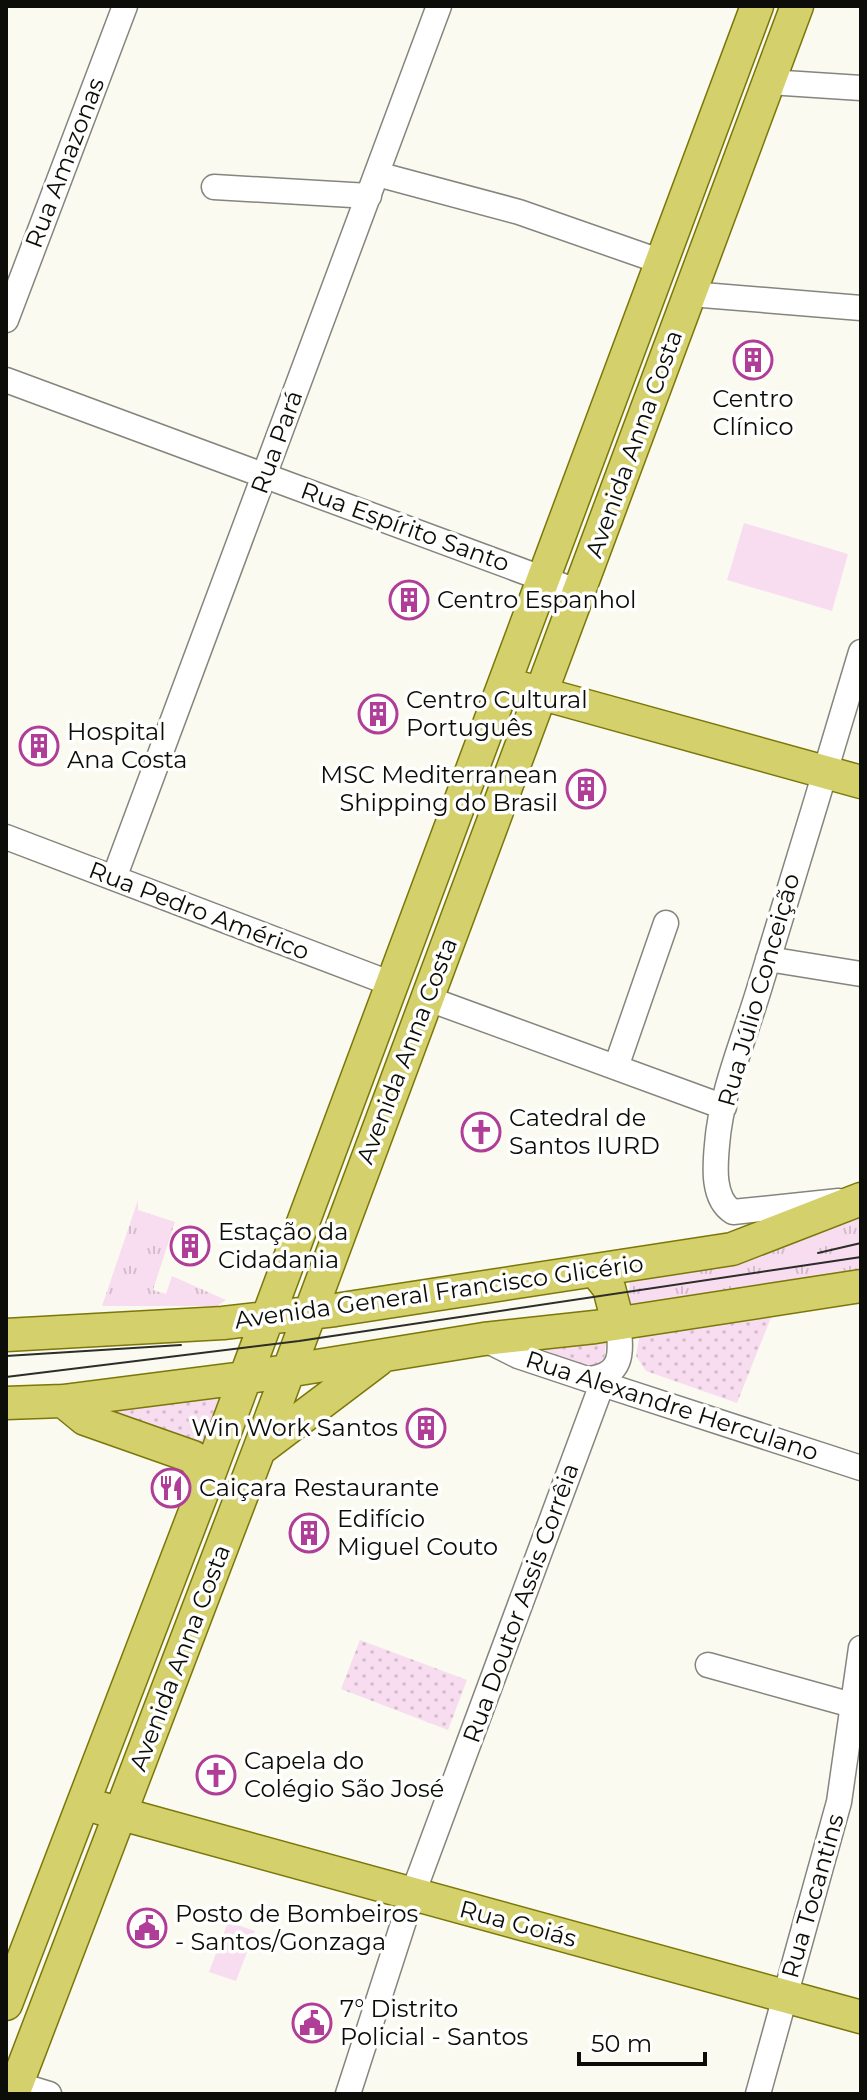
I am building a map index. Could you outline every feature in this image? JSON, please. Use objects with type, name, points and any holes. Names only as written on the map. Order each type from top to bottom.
[{"type":"main road","name":"Avenida Anna Costa","points":[[6,2004],[204,1488],[757,6]]},
{"type":"main road","name":"Avenida Anna Costa","points":[[12,2087],[259,1450],[797,6]]},
{"type":"main road","points":[[504,684],[861,782]]},
{"type":"main road","points":[[392,984],[405,992],[413,1004],[397,1057],[398,1072]]},
{"type":"main road","name":"Avenida General Francisco Glicério","points":[[6,1335],[177,1326],[267,1317],[595,1270],[749,1245],[856,1200]]},
{"type":"main road","points":[[327,1264],[345,1287],[386,1302]]},
{"type":"main road","points":[[595,1270],[609,1288],[618,1323]]},
{"type":"main road","points":[[6,1403],[63,1401],[287,1372],[484,1339],[618,1323],[861,1286]]},
{"type":"main road","points":[[259,1450],[385,1355]]},
{"type":"main road","points":[[63,1401],[85,1419],[193,1457],[202,1470],[204,1488]]},
{"type":"main road","name":"Rua Goiás","points":[[83,1804],[861,2017]]},
{"type":"street","name":"Rua Amazonas","points":[[6,320],[125,6]]},
{"type":"street","name":"Rua Pará","points":[[114,878],[439,6]]},
{"type":"street","points":[[769,82],[861,88]]},
{"type":"street","points":[[214,187],[373,185],[519,212],[662,262]]},
{"type":"street","points":[[690,294],[861,308]]},
{"type":"street","name":"Rua Espírito Santo","points":[[6,380],[579,592]]},
{"type":"street","name":"Rua Júlio Conceição","points":[[856,1200],[820,1201],[741,1213],[726,1208],[719,1194],[716,1160],[724,1107],[861,652]]},
{"type":"street","name":"Rua Pedro Américo","points":[[6,837],[392,984]]},
{"type":"street","points":[[616,1067],[666,923]]},
{"type":"street","points":[[768,959],[861,974]]},
{"type":"street","points":[[426,998],[724,1107]]},
{"type":"street","points":[[594,1382],[614,1370],[620,1340],[618,1323]]},
{"type":"street","name":"Rua Alexandre Herculano","points":[[484,1339],[518,1356],[861,1468]]},
{"type":"street","name":"Rua Doutor Assis Corrêia","points":[[348,2094],[412,1896],[594,1382]]},
{"type":"street","name":"Rua Tocantins","points":[[758,2094],[839,1802],[861,1648]]},
{"type":"street","points":[[708,1665],[852,1705]]},
{"type":"street","points":[[12,2087],[49,2094]]},
{"type":"green space","points":[[744,523],[848,554],[832,611],[727,580]]},
{"type":"green space","points":[[138,1200],[138,1210],[175,1222],[153,1290],[166,1294],[172,1276],[226,1300],[217,1306],[102,1306]]},
{"type":"green space","points":[[861,1212],[861,1273],[630,1306],[629,1277]]},
{"type":"green space","points":[[772,1315],[737,1403],[646,1371],[636,1356],[639,1338],[646,1334]]},
{"type":"green space","points":[[601,1340],[606,1343],[604,1364],[585,1368],[543,1355],[539,1350]]},
{"type":"green space","points":[[223,1394],[204,1448],[107,1417],[105,1409]]},
{"type":"green space","points":[[360,1640],[467,1680],[448,1730],[341,1689]]},
{"type":"green space","points":[[228,1922],[255,1931],[236,1981],[209,1972]]},
{"type":"tram line","points":[[818,1253],[861,1243]]},
{"type":"tram line","points":[[6,1377],[299,1341],[861,1257]]},
{"type":"tram line","points":[[6,1356],[181,1345]]},
{"type":"place","name":"Centro Clínico","points":[[753,360]]},
{"type":"place","name":"Centro Espanhol","points":[[409,600]]},
{"type":"place","name":"Centro Cultural Português","points":[[378,714]]},
{"type":"place","name":"Hospital Ana Costa","points":[[39,746]]},
{"type":"place","name":"MSC Mediterranean Shipping do Brasil","points":[[586,789]]},
{"type":"place","name":"Catedral de Santos IURD","points":[[481,1132]]},
{"type":"place","name":"Estação da Cidadania","points":[[190,1246]]},
{"type":"place","name":"Win Work Santos","points":[[426,1428]]},
{"type":"place","name":"Caiçara Restaurante","points":[[171,1488]]},
{"type":"place","name":"Edifício Miguel Couto","points":[[309,1533]]},
{"type":"place","name":"Capela do Colégio São José","points":[[216,1775]]},
{"type":"place","name":"Posto de Bombeiros - Santos/Gonzaga","points":[[147,1928]]},
{"type":"place","name":"7° Distrito Policial - Santos","points":[[312,2023]]}]
